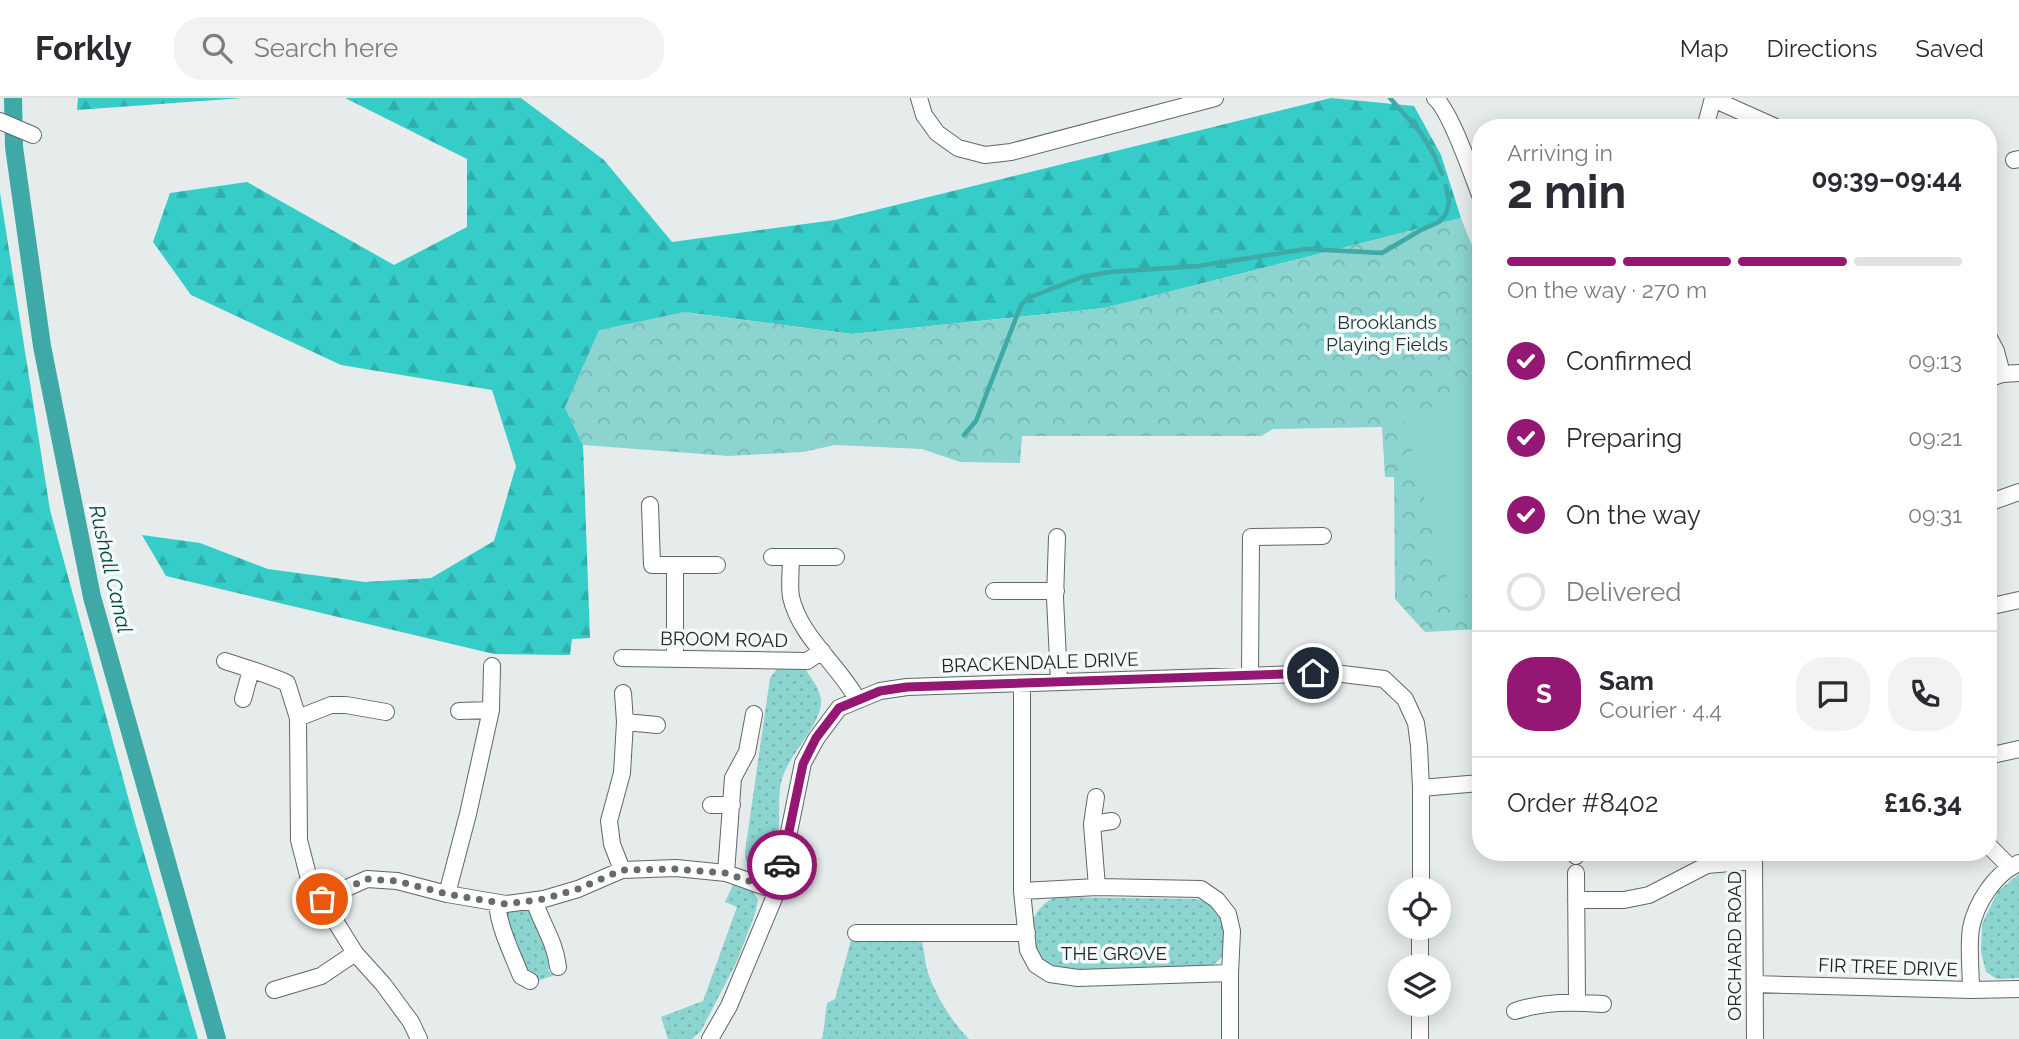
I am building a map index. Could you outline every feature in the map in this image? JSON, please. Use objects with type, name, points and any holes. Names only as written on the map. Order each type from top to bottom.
[{"type":"street","points":[[919,98],[924,115],[937,133],[958,148],[985,155],[1011,152],[1215,98]]},
{"type":"street","points":[[1435,98],[1440,101],[1449,118],[1472,175]]},
{"type":"street","points":[[1707,119],[1713,99],[1758,119]]},
{"type":"street","points":[[0,121],[33,135]]},
{"type":"street","points":[[1997,353],[2008,377]]},
{"type":"street","points":[[1997,500],[2019,492]]},
{"type":"street","points":[[650,505],[652,565],[717,565]]},
{"type":"street","points":[[1250,675],[1251,537],[1323,536]]},
{"type":"street","points":[[1057,537],[1055,598],[1059,681]]},
{"type":"street","points":[[772,557],[836,556]]},
{"type":"street","name":"BROOM ROAD","points":[[791,558],[791,596],[801,623],[857,699]]},
{"type":"street","points":[[675,565],[676,659]]},
{"type":"street","points":[[994,591],[1056,591]]},
{"type":"street","points":[[1997,605],[2019,600]]},
{"type":"street","name":"BROOM ROAD","points":[[622,658],[807,662],[822,652]]},
{"type":"street","points":[[225,661],[262,671],[287,683],[299,718],[299,840],[309,878],[355,953],[383,984],[411,1022],[419,1039]]},
{"type":"street","points":[[447,894],[491,710],[492,666]]},
{"type":"street","points":[[243,699],[251,670]]},
{"type":"street","name":"BRACKENDALE DRIVE","points":[[710,1039],[729,1006],[777,891],[803,764],[816,738],[839,708],[880,691],[907,687],[1334,673],[1384,679],[1405,699],[1416,723],[1421,788],[1420,877]]},
{"type":"street","name":"THE GROVE","points":[[1022,684],[1022,891],[1028,950],[1036,965],[1050,974],[1079,978],[1230,973]]},
{"type":"street","points":[[622,870],[612,844],[609,821],[622,773],[625,722],[623,693]]},
{"type":"street","points":[[299,718],[331,705],[386,712]]},
{"type":"street","points":[[460,710],[491,710]]},
{"type":"street","points":[[726,873],[733,778],[747,752],[754,714]]},
{"type":"street","points":[[625,722],[657,725]]},
{"type":"street","points":[[1997,754],[2019,749]]},
{"type":"street","points":[[1421,788],[1472,784]]},
{"type":"street","points":[[1096,797],[1092,824],[1097,887]]},
{"type":"street","points":[[711,805],[732,805]]},
{"type":"street","points":[[1092,824],[1112,821]]},
{"type":"street","points":[[1971,990],[1970,931],[1974,919],[1983,899],[2000,875],[2015,865],[1997,852]]},
{"type":"street","points":[[1576,861],[1577,1002]]},
{"type":"street","points":[[1576,900],[1624,900],[1650,895],[1707,865],[1728,861]]},
{"type":"street","name":"ORCHARD ROAD","points":[[1754,861],[1755,1039]]},
{"type":"street","points":[[322,899],[367,879],[397,881],[447,894],[506,904],[578,889],[622,870],[676,869],[726,873],[777,891]]},
{"type":"street","points":[[1022,891],[1097,887],[1201,889],[1217,900],[1228,914],[1232,931],[1230,1039]]},
{"type":"street","points":[[534,900],[556,951],[558,967]]},
{"type":"street","points":[[497,903],[505,937],[521,976],[530,981]]},
{"type":"street","points":[[856,933],[1027,933]]},
{"type":"street","points":[[274,990],[321,976],[355,953]]},
{"type":"street","name":"FIR TREE DRIVE","points":[[1755,984],[2019,989]]},
{"type":"street","points":[[1515,1011],[1536,1004],[1555,1002],[1603,1003]]},
{"type":"street","points":[[1420,1017],[1420,1039]]},
{"type":"green space","points":[[78,98],[243,98],[77,110]]},
{"type":"green space","points":[[345,98],[521,98],[604,160],[672,242],[835,220],[1331,98],[1414,106],[1441,155],[1461,218],[1105,308],[852,334],[684,312],[565,407],[583,445],[590,638],[572,639],[570,655],[494,654],[166,576],[142,535],[200,543],[268,569],[365,582],[431,578],[494,541],[516,466],[492,390],[341,365],[191,295],[153,242],[170,193],[247,182],[394,265],[467,227],[467,159]]},
{"type":"green space","points":[[0,193],[50,510],[134,819],[198,1039],[0,1039]]},
{"type":"green space","name":"Brooklands Playing Fields","points":[[1461,218],[1472,246],[1472,629],[1425,632],[1395,599],[1394,477],[1385,477],[1382,427],[1273,429],[1261,436],[1022,436],[1020,463],[960,462],[922,449],[835,445],[803,452],[729,456],[583,445],[565,407],[599,330],[684,312],[852,334],[1105,308]]},
{"type":"green space","points":[[1472,396],[1472,593],[1452,598],[1402,415]]},
{"type":"green space","points":[[777,669],[806,670],[819,690],[821,704],[815,721],[783,776],[778,835],[772,856],[764,864],[752,865],[746,862],[745,852],[770,678]]},
{"type":"green space","points":[[2019,874],[2019,978],[1997,979],[1986,972],[1981,952],[1982,924],[1998,891]]},
{"type":"green space","points":[[737,883],[752,889],[758,900],[737,961],[701,1031],[692,1039],[668,1039],[661,1017],[703,1001],[737,907],[725,902],[733,885]]},
{"type":"green space","points":[[1055,897],[1197,899],[1217,912],[1221,920],[1225,937],[1223,955],[1213,965],[1199,968],[1066,969],[1052,965],[1041,958],[1034,948],[1031,926],[1043,905]]},
{"type":"green space","points":[[529,909],[546,947],[548,971],[555,975],[537,981],[528,975],[510,932],[508,920],[501,910]]},
{"type":"green space","points":[[851,940],[922,940],[927,969],[935,990],[951,1017],[969,1039],[821,1039],[827,1003],[835,999]]},
{"type":"waterway","name":"Rushall Canal","points":[[13,98],[14,147],[42,346],[92,597],[217,1039]]},
{"type":"waterway","points":[[1390,98],[1421,133],[1442,174]]},
{"type":"waterway","points":[[964,435],[976,421],[1021,305],[1028,298],[1082,277],[1110,272],[1198,266],[1307,249],[1382,253],[1439,222],[1446,214],[1449,202],[1446,186]]},
{"type":"way so far","points":[[322,899],[367,879],[397,881],[447,894],[506,904],[544,899],[578,889],[622,870],[676,869],[726,873],[777,891],[782,865]]},
{"type":"route","points":[[782,865],[803,764],[816,738],[839,708],[857,699],[880,691],[907,687],[1313,673]]}]
